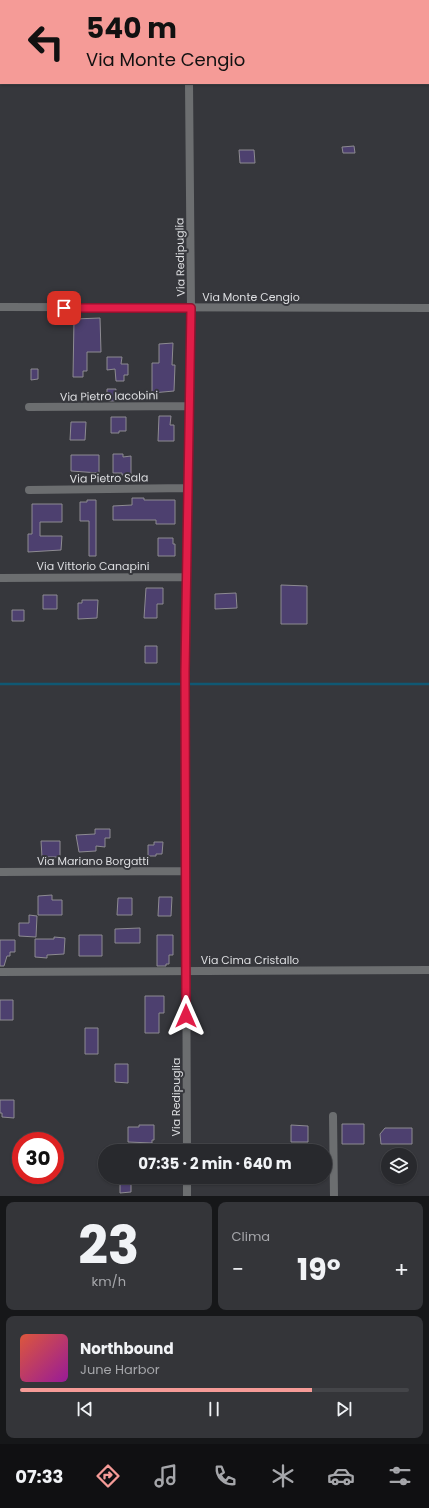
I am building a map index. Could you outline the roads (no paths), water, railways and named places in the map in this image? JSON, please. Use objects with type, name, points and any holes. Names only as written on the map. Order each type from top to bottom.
[{"type":"street","name":"Via Redipuglia","points":[[187,1144],[185,672],[191,308],[189,84]]},
{"type":"street","name":"Via Monte Cengio","points":[[0,307],[429,308]]},
{"type":"street","name":"Via Pietro Iacobini","points":[[29,407],[190,406]]},
{"type":"street","name":"Via Pietro Sala","points":[[29,490],[188,488]]},
{"type":"street","name":"Via Vittorio Canapini","points":[[0,578],[187,577]]},
{"type":"street","name":"Via Mariano Borgatti","points":[[0,872],[186,871]]},
{"type":"street","name":"Via Cima Cristallo","points":[[0,972],[429,970]]},
{"type":"street","points":[[333,1116],[334,1196]]},
{"type":"street","points":[[187,1184],[187,1196]]},
{"type":"waterway","points":[[0,684],[429,684]]}]
